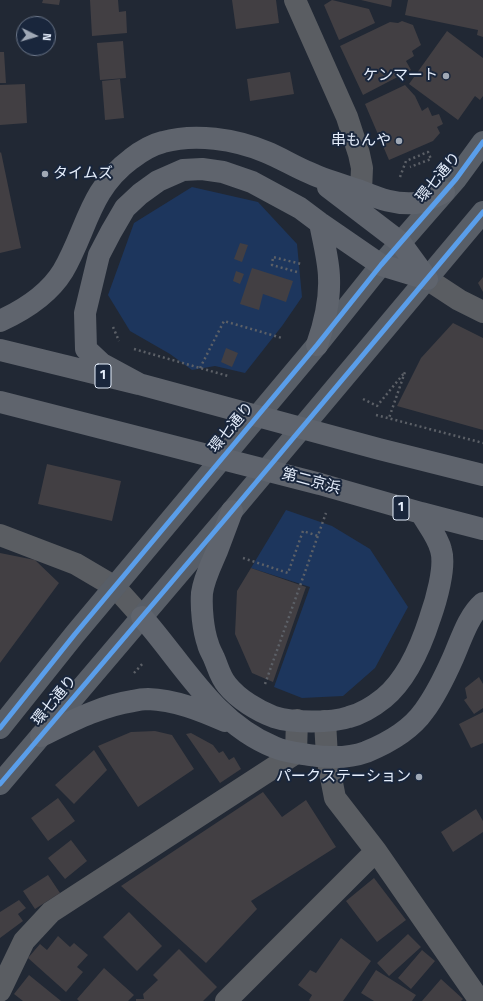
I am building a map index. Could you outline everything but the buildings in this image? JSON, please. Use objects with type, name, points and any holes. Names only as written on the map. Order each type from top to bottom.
[{"type":"highway","points":[[0,321],[28,306],[47,292],[63,272],[91,209],[107,182],[121,166],[141,152],[162,142],[186,138],[211,139],[238,143],[266,152],[311,174],[390,202],[418,203],[444,192]]},
{"type":"highway","points":[[139,384],[102,364],[86,349],[85,313],[99,255],[125,208],[140,194],[158,181],[183,170],[202,169],[223,172],[252,182],[300,208],[381,265],[427,279]]},
{"type":"highway","points":[[311,174],[400,242],[427,279]]},
{"type":"highway","points":[[317,345],[325,316],[330,278],[320,223]]},
{"type":"highway","name":"1","points":[[0,350],[97,375],[139,384],[353,442],[483,475]]},
{"type":"highway","name":"第二京浜","points":[[0,402],[320,484],[483,529]]},
{"type":"highway","points":[[232,511],[206,574],[202,593],[202,609],[208,645],[214,657],[218,671],[227,685],[237,695],[253,706],[274,717],[287,720],[325,721],[350,717],[369,708],[384,698],[406,672],[421,645],[432,614],[443,570],[442,551],[435,535],[421,513]]},
{"type":"highway","points":[[41,736],[78,718],[112,706],[147,699],[176,703],[196,709],[237,726],[268,745],[282,750],[339,758],[362,753],[389,741],[415,723],[435,694],[468,624],[483,603]]},
{"type":"highway","points":[[142,617],[158,634],[200,690],[237,726]]},
{"type":"main road","name":"環七通り","points":[[0,728],[115,587],[317,345],[400,242],[456,179],[483,142]]},
{"type":"main road","name":"環七通り","points":[[0,784],[483,212]]},
{"type":"street","points":[[295,0],[347,117],[360,154],[362,168],[361,191]]},
{"type":"street","points":[[427,279],[459,300],[483,312]]},
{"type":"street","points":[[0,535],[76,564],[115,587],[142,617]]},
{"type":"street","points":[[0,991],[24,941],[51,912],[296,753],[297,720]]},
{"type":"street","points":[[325,721],[327,757],[335,798],[376,851],[480,1001]]},
{"type":"street","points":[[226,1001],[376,851]]},
{"type":"path","points":[[406,162],[428,152],[431,159],[410,167]]},
{"type":"path","points":[[297,272],[272,266],[273,257],[302,264]]},
{"type":"path","points":[[200,368],[224,321],[282,338]]},
{"type":"path","points":[[112,323],[120,345]]},
{"type":"path","points":[[127,347],[228,376]]},
{"type":"path","points":[[363,399],[377,406],[405,372],[389,418]]},
{"type":"path","points":[[376,415],[483,443]]},
{"type":"path","points":[[263,690],[327,513],[320,511]]},
{"type":"path","points":[[240,558],[288,573],[303,531],[318,536]]},
{"type":"path","points":[[131,676],[147,658]]},
{"type":"shaded area","points":[[192,187],[258,202],[297,244],[302,297],[282,326],[245,373],[215,366],[192,370],[170,354],[130,331],[108,295],[134,223]]},
{"type":"shaded area","points":[[286,510],[332,526],[370,549],[408,607],[375,668],[343,696],[302,698],[274,687],[310,587],[251,568]]},
{"type":"cycle path","points":[[0,728],[75,634],[317,345],[381,265],[456,179],[483,142]]},
{"type":"cycle path","points":[[0,784],[483,212]]},
{"type":"place","name":"ケンマート","points":[[446,76]]},
{"type":"place","name":"串もんや","points":[[399,141]]},
{"type":"place","name":"タイムズ","points":[[45,174]]},
{"type":"place","name":"パークステーション","points":[[419,777]]}]
